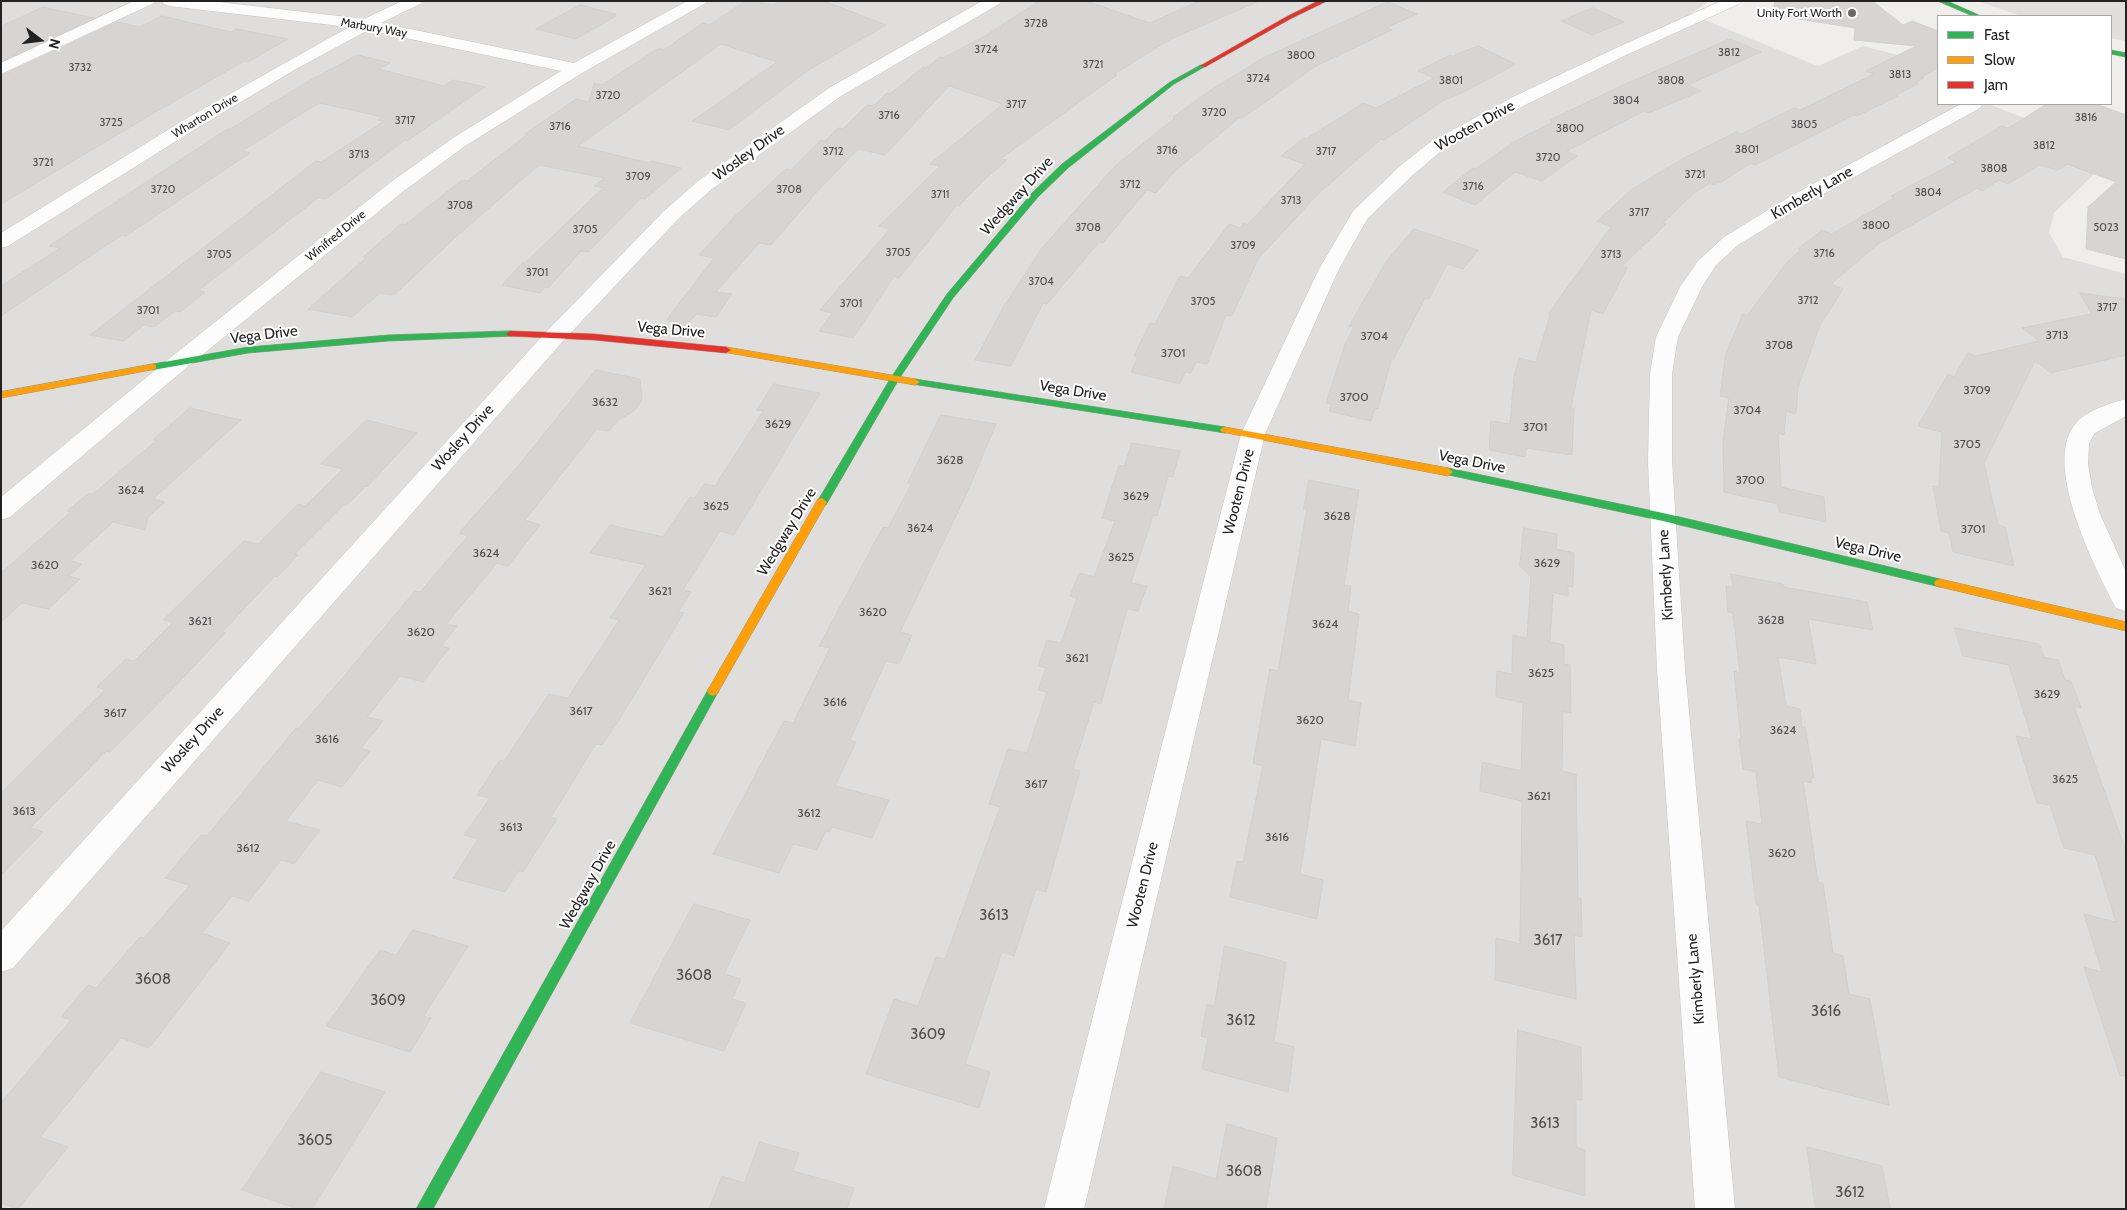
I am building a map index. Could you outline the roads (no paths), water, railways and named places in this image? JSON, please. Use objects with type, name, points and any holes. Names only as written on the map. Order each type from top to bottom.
[{"type":"street","points":[[1,69],[148,1]]},
{"type":"street","name":"Marbury Way","points":[[169,1],[363,24],[576,68]]},
{"type":"street","name":"Wharton Drive","points":[[1,242],[111,172],[285,68],[363,24],[415,1]]},
{"type":"street","name":"Winifred Drive","points":[[1,511],[178,363],[398,186],[459,142],[576,68],[699,1]]},
{"type":"street","name":"Wosley Drive","points":[[1,956],[554,336],[671,215],[705,185],[836,92],[994,1]]},
{"type":"street","name":"Wedgway Drive","points":[[424,1209],[774,584],[895,379],[950,296],[1035,194],[1065,166],[1172,83],[1288,18],[1324,1]]},
{"type":"street","name":"Wooten Drive","points":[[1064,1209],[1253,434],[1328,271],[1344,242],[1360,215],[1434,146],[1501,110],[1620,52],[1734,1]]},
{"type":"street","points":[[1941,1],[1976,15]]},
{"type":"street","points":[[2112,52],[2126,55]]},
{"type":"street","name":"Kimberly Lane","points":[[1714,1209],[1671,669],[1660,461],[1661,374],[1667,337],[1691,288],[1708,261],[1731,241],[1798,200],[1972,105]]},
{"type":"street","name":"Vega Drive","points":[[1,395],[248,350],[388,338],[471,334],[554,336],[735,351],[895,379],[1253,434],[1536,489],[1663,517],[2126,627]]},
{"type":"street","points":[[2126,407],[2085,428],[2078,441],[2075,470],[2085,510],[2126,601]]},
{"type":"place","name":"Unity Fort Worth","points":[[1852,13]]}]
